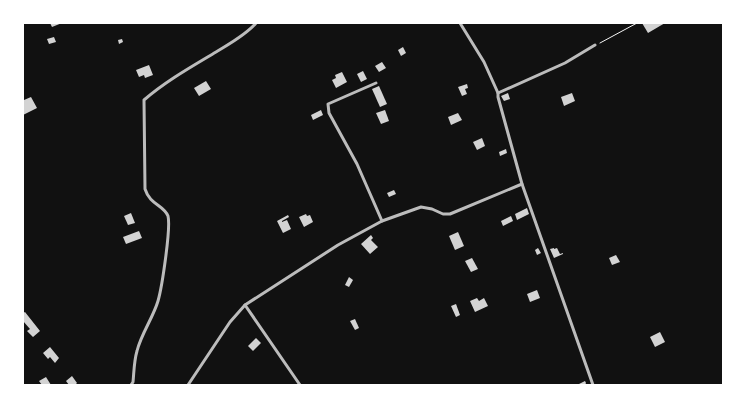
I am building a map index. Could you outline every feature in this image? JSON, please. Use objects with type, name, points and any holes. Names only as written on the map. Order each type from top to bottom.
[{"type":"street","points":[[137,385],[132,383],[137,350],[158,301],[165,259],[168,224],[168,216],[165,211],[151,201],[145,189],[144,100],[161,86],[244,34],[256,23]]},
{"type":"street","points":[[460,23],[484,62],[498,93],[522,184],[593,385]]},
{"type":"street","points":[[498,93],[565,63],[595,45]]},
{"type":"street","points":[[376,83],[328,104],[329,113],[357,164],[382,222]]},
{"type":"street","points":[[188,385],[230,322],[245,305],[338,245],[382,222],[421,207],[432,209],[443,214],[450,214],[522,184]]},
{"type":"street","points":[[245,305],[300,385]]},
{"type":"path","points":[[595,45],[637,23]]},
{"type":"building","points":[[50,23],[62,23],[52,27]]},
{"type":"building","points":[[642,23],[665,23],[648,33]]},
{"type":"building","points":[[54,37],[56,42],[49,44],[47,39]]},
{"type":"building","points":[[122,39],[123,42],[119,44],[118,40]]},
{"type":"building","points":[[403,47],[406,53],[401,56],[398,50]]},
{"type":"building","points":[[382,62],[386,68],[379,72],[375,66]]},
{"type":"building","points":[[149,65],[153,75],[145,78],[144,75],[139,77],[136,70]]},
{"type":"building","points":[[363,71],[367,79],[361,82],[357,74]]},
{"type":"building","points":[[342,72],[347,82],[336,88],[332,80],[336,78],[335,75]]},
{"type":"building","points":[[206,81],[211,89],[199,96],[194,88]]},
{"type":"building","points":[[467,84],[468,88],[465,89],[467,94],[462,96],[458,87]]},
{"type":"building","points":[[379,86],[387,104],[380,107],[372,89]]},
{"type":"building","points":[[508,93],[510,99],[504,101],[501,96]]},
{"type":"building","points":[[572,93],[575,101],[564,106],[561,97]]},
{"type":"building","points":[[23,97],[24,100],[31,97],[37,108],[23,115]]},
{"type":"building","points":[[321,110],[323,115],[313,120],[311,115]]},
{"type":"building","points":[[385,110],[389,121],[381,124],[376,113]]},
{"type":"building","points":[[458,113],[462,120],[451,125],[448,117]]},
{"type":"building","points":[[482,138],[485,146],[477,150],[473,142]]},
{"type":"building","points":[[506,149],[507,153],[500,156],[499,152]]},
{"type":"building","points":[[394,190],[396,194],[389,197],[387,193]]},
{"type":"building","points":[[527,208],[529,214],[517,220],[515,214]]},
{"type":"building","points":[[131,213],[135,223],[128,225],[124,216]]},
{"type":"building","points":[[306,214],[307,216],[310,215],[313,222],[304,227],[299,217]]},
{"type":"building","points":[[288,215],[289,217],[282,222],[287,220],[291,229],[283,233],[277,221]]},
{"type":"building","points":[[511,216],[513,221],[503,226],[501,221]]},
{"type":"building","points":[[139,231],[142,238],[126,244],[123,237]]},
{"type":"building","points":[[458,232],[464,246],[455,250],[449,236]]},
{"type":"building","points":[[371,235],[373,238],[371,240],[378,247],[370,254],[361,244]]},
{"type":"building","points":[[538,248],[541,253],[537,255],[535,250]]},
{"type":"building","points":[[557,248],[560,254],[563,254],[554,258],[550,249]]},
{"type":"building","points":[[616,255],[620,262],[612,265],[609,258]]},
{"type":"building","points":[[472,258],[478,269],[471,272],[465,261]]},
{"type":"building","points":[[349,277],[353,280],[349,287],[345,285]]},
{"type":"building","points":[[537,290],[540,298],[530,302],[527,294]]},
{"type":"building","points":[[477,298],[479,301],[484,298],[488,306],[475,312],[470,301]]},
{"type":"building","points":[[456,304],[460,315],[456,317],[451,306]]},
{"type":"building","points":[[25,312],[40,331],[33,337],[27,331],[30,329],[23,321],[23,313]]},
{"type":"building","points":[[355,319],[359,328],[355,330],[350,321]]},
{"type":"building","points":[[660,332],[665,342],[655,347],[650,337]]},
{"type":"building","points":[[256,338],[261,343],[253,351],[248,346]]},
{"type":"building","points":[[50,347],[59,358],[55,363],[50,357],[48,359],[43,353]]},
{"type":"building","points":[[72,376],[77,383],[75,385],[69,385],[66,381]]},
{"type":"building","points":[[46,377],[51,385],[42,385],[39,381]]},
{"type":"building","points":[[585,381],[585,385],[579,384]]}]
